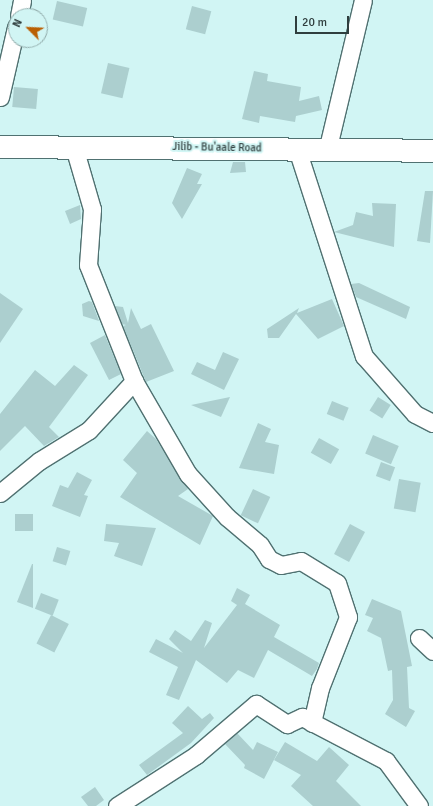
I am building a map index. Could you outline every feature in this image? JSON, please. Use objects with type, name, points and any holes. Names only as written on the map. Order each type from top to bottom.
[{"type":"main road","name":"Jilib - Bu'aale Road","points":[[0,148],[74,147],[433,151]]},
{"type":"street","points":[[327,151],[363,0]]},
{"type":"street","points":[[0,97],[11,48]]},
{"type":"street","points":[[74,147],[92,209],[88,265],[134,381],[188,474],[227,517],[260,545],[268,560],[281,565],[301,561],[337,583],[348,616],[320,688],[312,723]]},
{"type":"street","points":[[297,149],[364,356],[415,414],[433,423]]},
{"type":"street","points":[[0,493],[40,461],[89,430],[134,381]]},
{"type":"street","points":[[419,638],[433,651]]},
{"type":"street","points":[[117,806],[196,755],[256,704],[287,724],[302,717],[386,760],[419,806]]},
{"type":"building","points":[[57,1],[87,8],[83,26],[53,20]]},
{"type":"building","points":[[192,6],[211,11],[205,34],[186,29]]},
{"type":"building","points":[[108,63],[129,68],[122,98],[101,93]]},
{"type":"building","points":[[254,71],[268,74],[267,81],[301,87],[299,101],[319,96],[322,110],[296,116],[295,122],[260,116],[259,123],[242,119]]},
{"type":"building","points":[[14,87],[38,89],[36,109],[12,107]]},
{"type":"building","points":[[233,162],[245,162],[246,172],[230,173]]},
{"type":"building","points":[[187,168],[202,174],[197,184],[202,184],[182,219],[172,203]]},
{"type":"building","points":[[425,191],[433,191],[430,243],[417,241]]},
{"type":"building","points":[[372,203],[396,204],[394,247],[334,232],[353,225],[356,212],[373,216]]},
{"type":"building","points":[[80,205],[81,219],[70,224],[65,211]]},
{"type":"building","points":[[359,283],[410,307],[406,319],[356,297],[351,284]]},
{"type":"building","points":[[0,293],[23,309],[0,343]]},
{"type":"building","points":[[332,299],[344,326],[318,339],[296,314],[279,338],[268,338],[267,329],[299,308],[297,313]]},
{"type":"building","points":[[89,301],[92,302],[99,321],[83,316],[82,304]]},
{"type":"building","points":[[115,306],[123,307],[128,323],[131,308],[141,329],[151,324],[174,371],[146,382],[123,326],[126,325],[122,324]]},
{"type":"building","points":[[105,335],[121,374],[109,380],[90,343]]},
{"type":"building","points":[[223,352],[239,359],[224,390],[191,374],[197,362],[215,370]]},
{"type":"building","points":[[74,365],[88,375],[49,427],[59,437],[44,446],[25,426],[0,451],[0,414],[35,370],[55,386]]},
{"type":"building","points":[[230,397],[221,417],[191,405]]},
{"type":"building","points":[[378,397],[391,405],[382,419],[370,411]]},
{"type":"building","points":[[332,401],[349,408],[343,421],[327,414]]},
{"type":"building","points":[[258,423],[271,429],[265,442],[279,445],[274,474],[239,468]]},
{"type":"building","points":[[147,431],[156,439],[188,489],[178,496],[213,516],[200,545],[120,497],[137,473],[123,460]]},
{"type":"building","points":[[373,435],[399,446],[391,464],[365,453]]},
{"type":"building","points":[[319,438],[339,449],[331,464],[311,453]]},
{"type":"building","points":[[381,462],[395,467],[390,481],[376,476]]},
{"type":"building","points":[[77,472],[92,480],[84,495],[88,496],[80,517],[52,506],[60,485],[68,488]]},
{"type":"building","points":[[399,479],[421,483],[415,512],[394,509]]},
{"type":"building","points":[[253,489],[270,497],[258,523],[241,515]]},
{"type":"building","points":[[15,514],[33,514],[33,531],[15,531]]},
{"type":"building","points":[[106,524],[156,528],[142,566],[114,556],[119,543],[104,541]]},
{"type":"building","points":[[350,524],[365,532],[349,562],[334,554]]},
{"type":"building","points":[[57,547],[70,551],[66,565],[53,561]]},
{"type":"building","points":[[33,564],[33,608],[17,602]]},
{"type":"building","points":[[237,588],[250,595],[245,604],[280,625],[274,637],[319,663],[317,669],[312,676],[268,650],[254,678],[238,670],[227,683],[196,660],[179,700],[166,695],[178,667],[149,652],[156,639],[183,653],[169,639],[175,630],[191,641],[205,620],[212,623],[204,648],[237,605],[231,601]]},
{"type":"building","points":[[41,593],[59,600],[53,616],[35,609]]},
{"type":"building","points":[[372,599],[401,611],[412,666],[407,667],[409,708],[415,711],[406,727],[385,714],[393,700],[392,670],[388,671],[381,638],[367,631],[373,618],[365,615]]},
{"type":"building","points":[[51,615],[69,624],[54,653],[36,644]]},
{"type":"building","points":[[188,706],[202,719],[210,713],[214,718],[191,743],[147,775],[139,765],[183,733],[172,723]]},
{"type":"building","points":[[237,733],[253,750],[257,742],[278,752],[264,779],[244,768],[245,765],[225,744]]},
{"type":"building","points":[[285,742],[317,761],[329,747],[349,765],[336,781],[361,806],[313,806],[291,786],[301,775],[274,760]]},
{"type":"building","points":[[95,787],[104,800],[96,806],[88,806],[81,797]]}]
